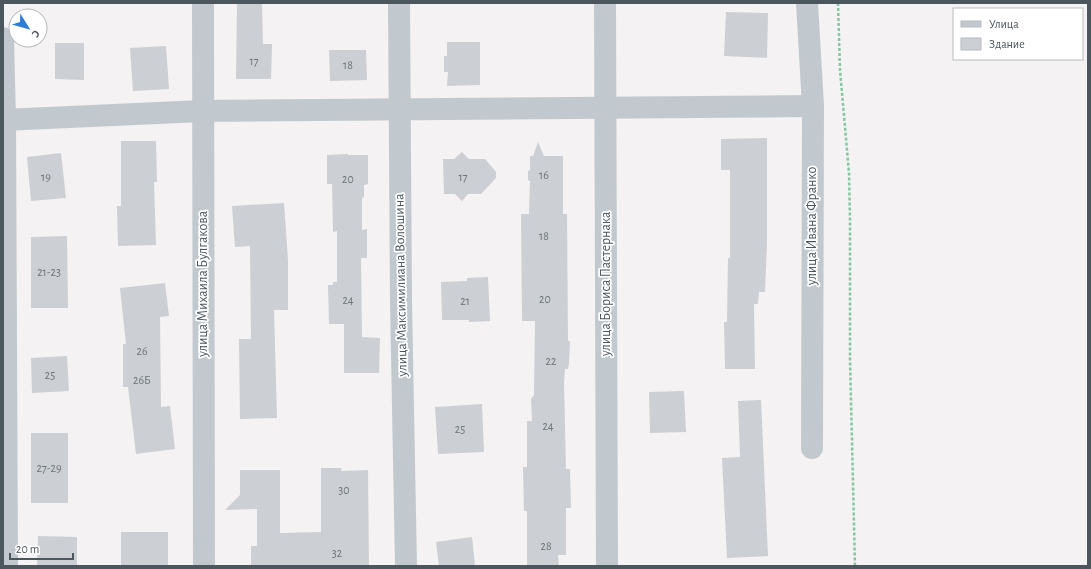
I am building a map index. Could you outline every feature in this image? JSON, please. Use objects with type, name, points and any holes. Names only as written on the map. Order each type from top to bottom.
[{"type":"street","name":"улица Михаила Булгакова","points":[[203,3],[204,566]]},
{"type":"street","name":"улица Максимилиана Волошина","points":[[399,3],[401,301],[406,566]]},
{"type":"street","name":"улица Бориса Пастернака","points":[[605,3],[607,566]]},
{"type":"street","name":"улица Ивана Франко","points":[[807,3],[813,106],[812,448]]},
{"type":"street","points":[[3,38],[7,566]]},
{"type":"street","points":[[4,120],[202,111],[813,106]]},
{"type":"path","points":[[838,3],[840,70],[849,173],[850,359],[855,566]]},
{"type":"building","points":[[237,3],[262,3],[263,44],[272,44],[271,79],[236,79]]},
{"type":"building","points":[[726,12],[768,13],[767,58],[724,56]]},
{"type":"building","points":[[447,42],[480,42],[480,85],[447,86],[448,72],[444,72],[444,56],[447,56]]},
{"type":"building","points":[[55,43],[84,43],[84,80],[55,79]]},
{"type":"building","points":[[166,46],[169,89],[133,91],[130,48]]},
{"type":"building","points":[[329,50],[366,50],[367,80],[330,81]]},
{"type":"building","points":[[767,138],[767,243],[765,292],[759,292],[758,304],[754,304],[755,369],[725,369],[724,322],[727,322],[728,258],[730,258],[730,170],[721,170],[721,139]]},
{"type":"building","points":[[121,141],[156,141],[157,182],[154,182],[156,245],[118,246],[117,206],[121,206]]},
{"type":"building","points":[[538,142],[544,156],[563,156],[563,214],[567,214],[568,341],[570,341],[569,364],[568,369],[565,369],[564,383],[566,469],[570,469],[571,508],[566,508],[566,555],[558,555],[559,566],[527,566],[527,511],[524,511],[523,467],[527,467],[527,421],[532,421],[531,399],[534,395],[535,321],[522,321],[521,214],[529,214],[530,181],[528,180],[528,171],[530,170],[530,156],[533,156]]},
{"type":"building","points":[[462,152],[469,159],[485,159],[496,172],[496,178],[481,194],[468,194],[462,201],[455,194],[444,194],[443,159],[454,159]]},
{"type":"building","points":[[61,153],[66,198],[31,201],[27,157]]},
{"type":"building","points":[[327,155],[368,155],[368,184],[364,185],[364,197],[362,198],[362,230],[367,229],[367,258],[361,258],[362,337],[380,338],[379,373],[344,373],[344,324],[329,324],[328,285],[333,285],[333,282],[337,282],[337,231],[333,232],[332,184],[327,184]]},
{"type":"building","points":[[284,203],[288,260],[288,310],[274,310],[277,418],[240,419],[239,339],[251,339],[250,246],[235,247],[232,206]]},
{"type":"building","points":[[67,236],[68,308],[31,308],[31,237]]},
{"type":"building","points":[[488,277],[490,321],[469,322],[469,320],[442,320],[441,282],[467,281],[467,278]]},
{"type":"building","points":[[165,283],[169,316],[160,317],[161,407],[170,406],[175,449],[136,454],[128,387],[123,387],[123,344],[126,344],[120,288]]},
{"type":"building","points":[[67,356],[69,391],[32,393],[31,358]]},
{"type":"building","points":[[684,391],[686,432],[650,433],[649,392]]},
{"type":"building","points":[[761,400],[768,556],[727,558],[722,458],[740,457],[738,401]]},
{"type":"building","points":[[482,404],[484,452],[438,454],[435,407]]},
{"type":"building","points":[[31,433],[68,433],[68,503],[31,503]]},
{"type":"building","points":[[321,468],[342,468],[341,471],[368,470],[369,566],[251,566],[251,546],[257,546],[257,509],[225,510],[240,495],[240,470],[280,470],[280,533],[321,532]]},
{"type":"building","points":[[121,532],[168,532],[168,566],[121,566]]},
{"type":"building","points":[[38,536],[77,537],[77,566],[37,566]]},
{"type":"building","points":[[472,537],[475,566],[439,566],[436,542]]}]
